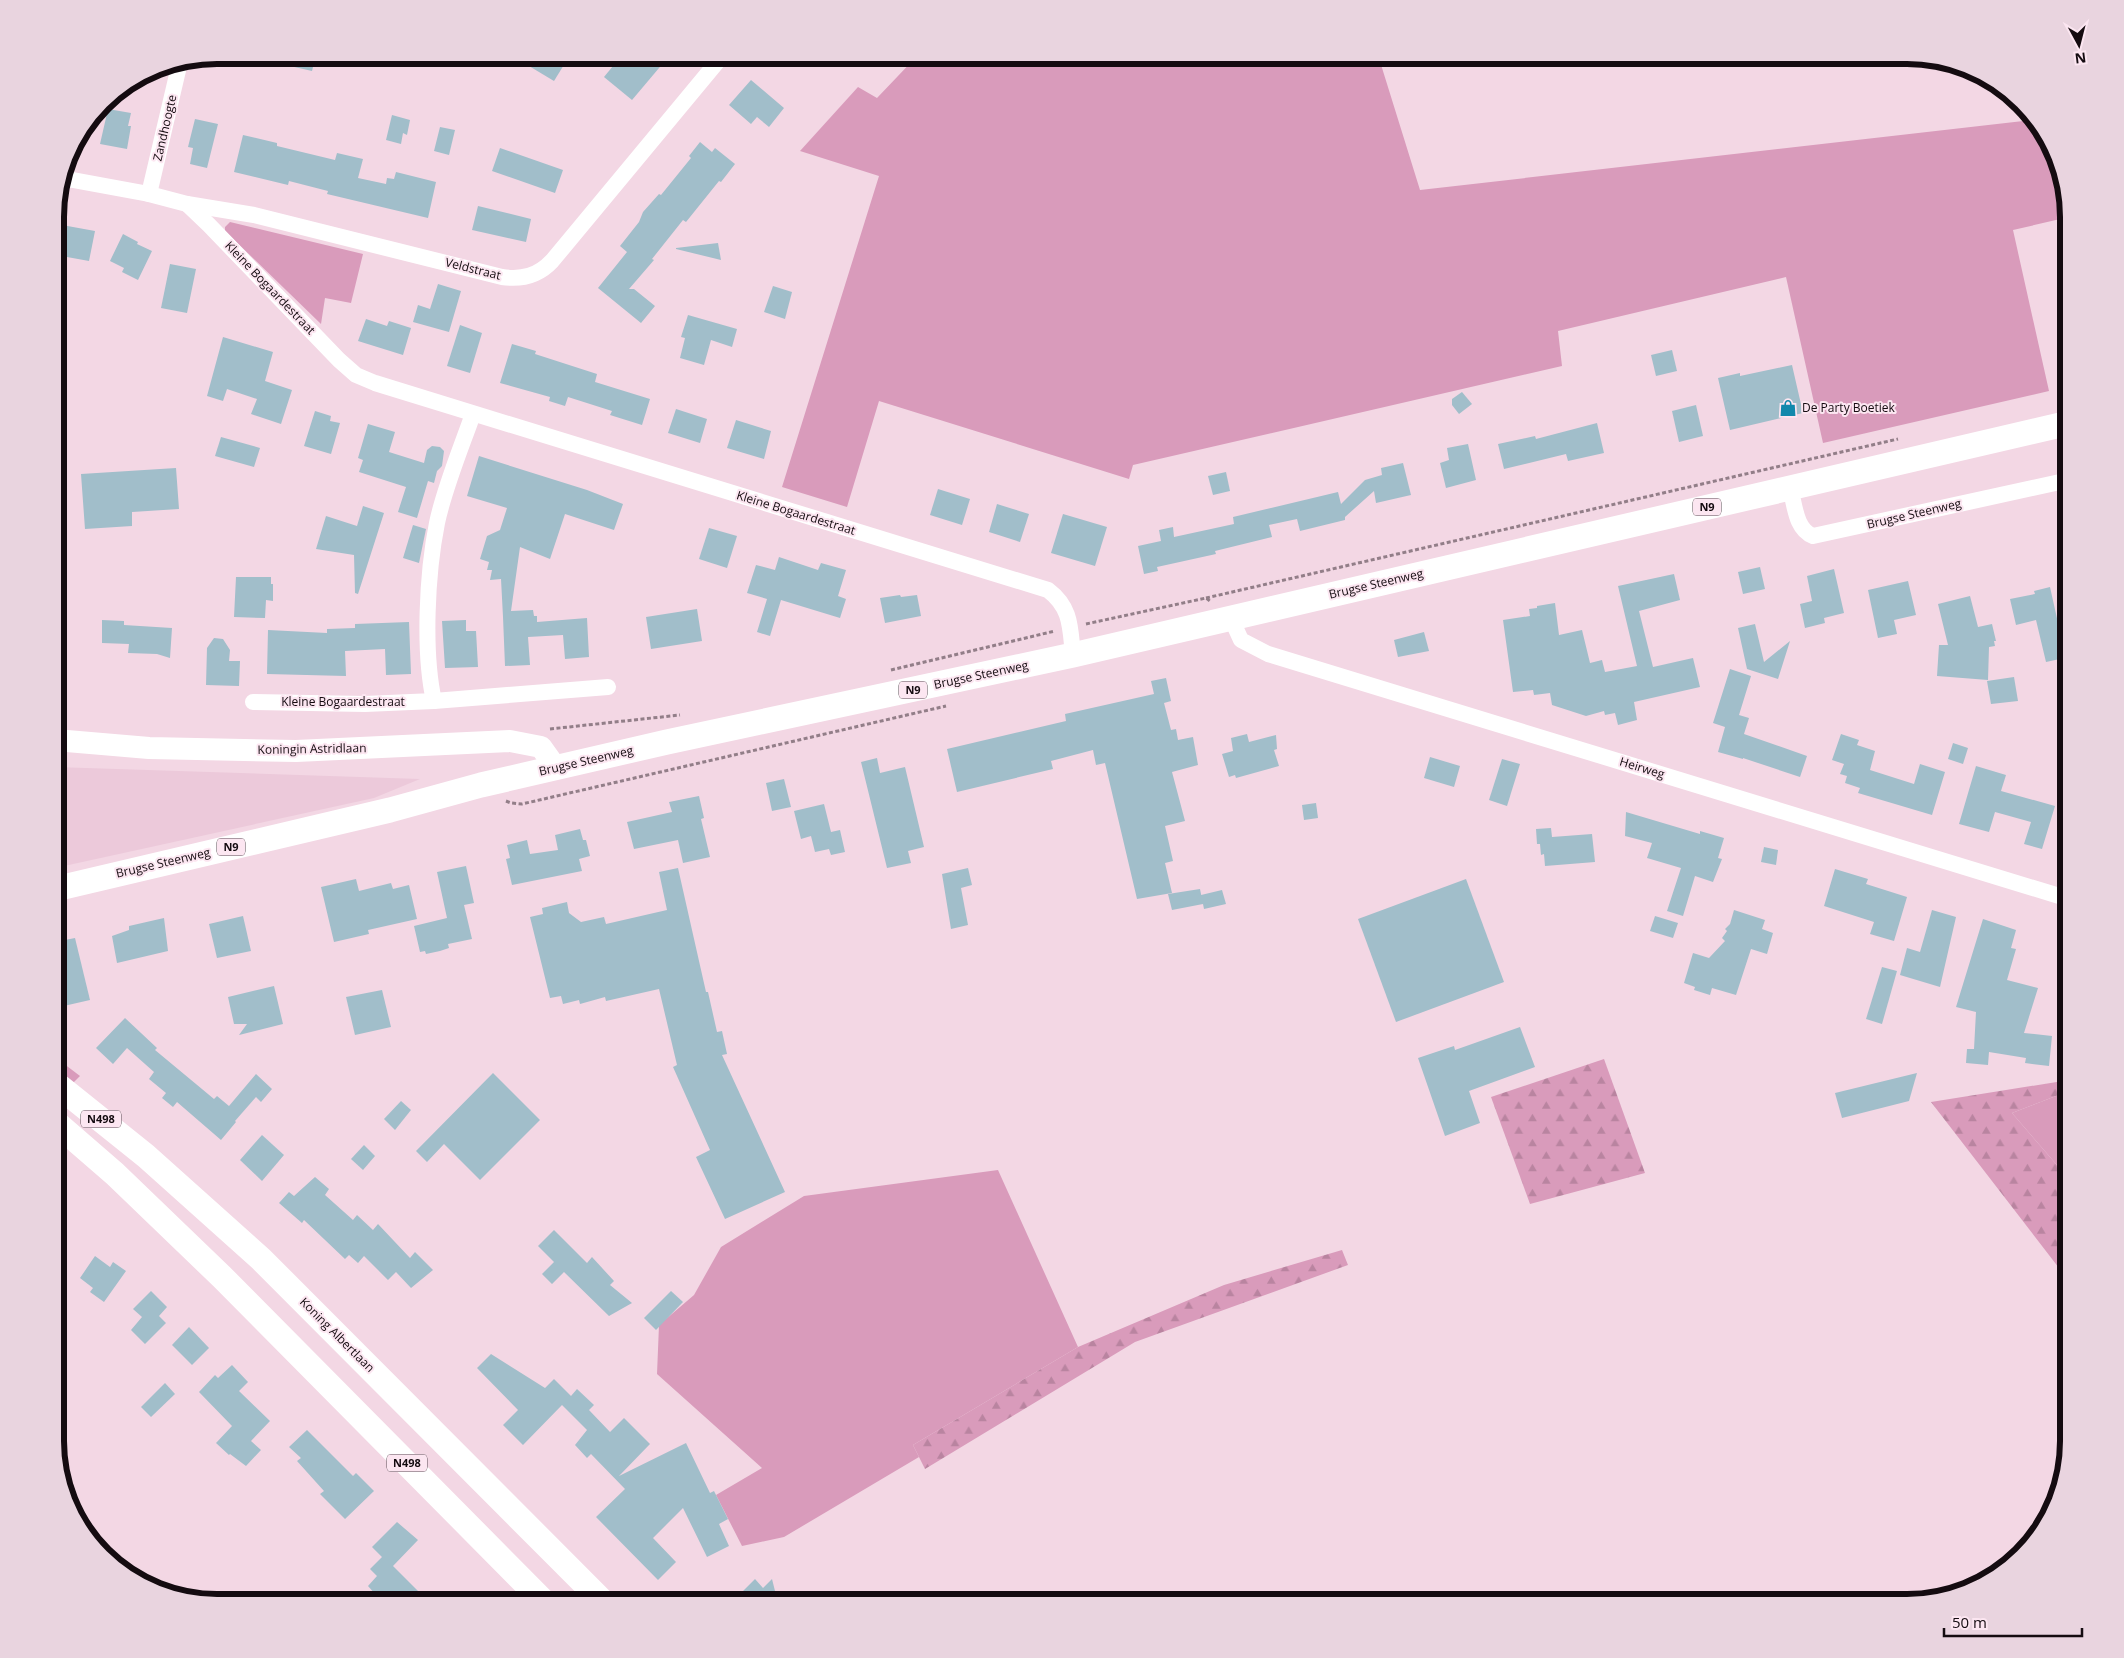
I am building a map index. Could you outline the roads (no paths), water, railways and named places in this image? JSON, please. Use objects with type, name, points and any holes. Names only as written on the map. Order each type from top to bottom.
[{"type":"main road","name":"Brugse Steenweg","points":[[64,886],[390,810],[481,785],[667,742],[1073,656],[2060,425]]},
{"type":"main road","name":"Koningin Astridlaan","points":[[64,741],[149,748],[296,751],[510,741],[541,747],[556,768]]},
{"type":"main road","name":"Koning Albertlaan","points":[[64,1090],[146,1156],[261,1259],[595,1594]]},
{"type":"main road","name":"N498","points":[[64,1130],[116,1174],[222,1276],[536,1594]]},
{"type":"street","name":"Veldstraat","points":[[186,204],[254,215],[502,277],[525,278],[545,269],[552,262],[715,64]]},
{"type":"street","name":"Zandhoogte","points":[[149,194],[178,69]]},
{"type":"street","name":"Kleine Bogaardestraat","points":[[69,179],[149,194],[186,204],[209,225],[339,360],[356,375],[473,414],[1048,590],[1060,599],[1067,612],[1073,656]]},
{"type":"street","points":[[434,701],[428,637],[432,565],[438,522],[473,414]]},
{"type":"street","name":"Brugse Steenweg","points":[[1790,488],[1800,527],[1806,533],[1813,536],[2060,482]]},
{"type":"street","name":"Heirweg","points":[[1231,618],[1241,640],[1268,654],[2060,895]]},
{"type":"street","name":"Kleine Bogaardestraat","points":[[253,702],[365,704],[434,701],[608,687]]},
{"type":"place","name":"De Party Boetiek","points":[[1788,408]]}]
